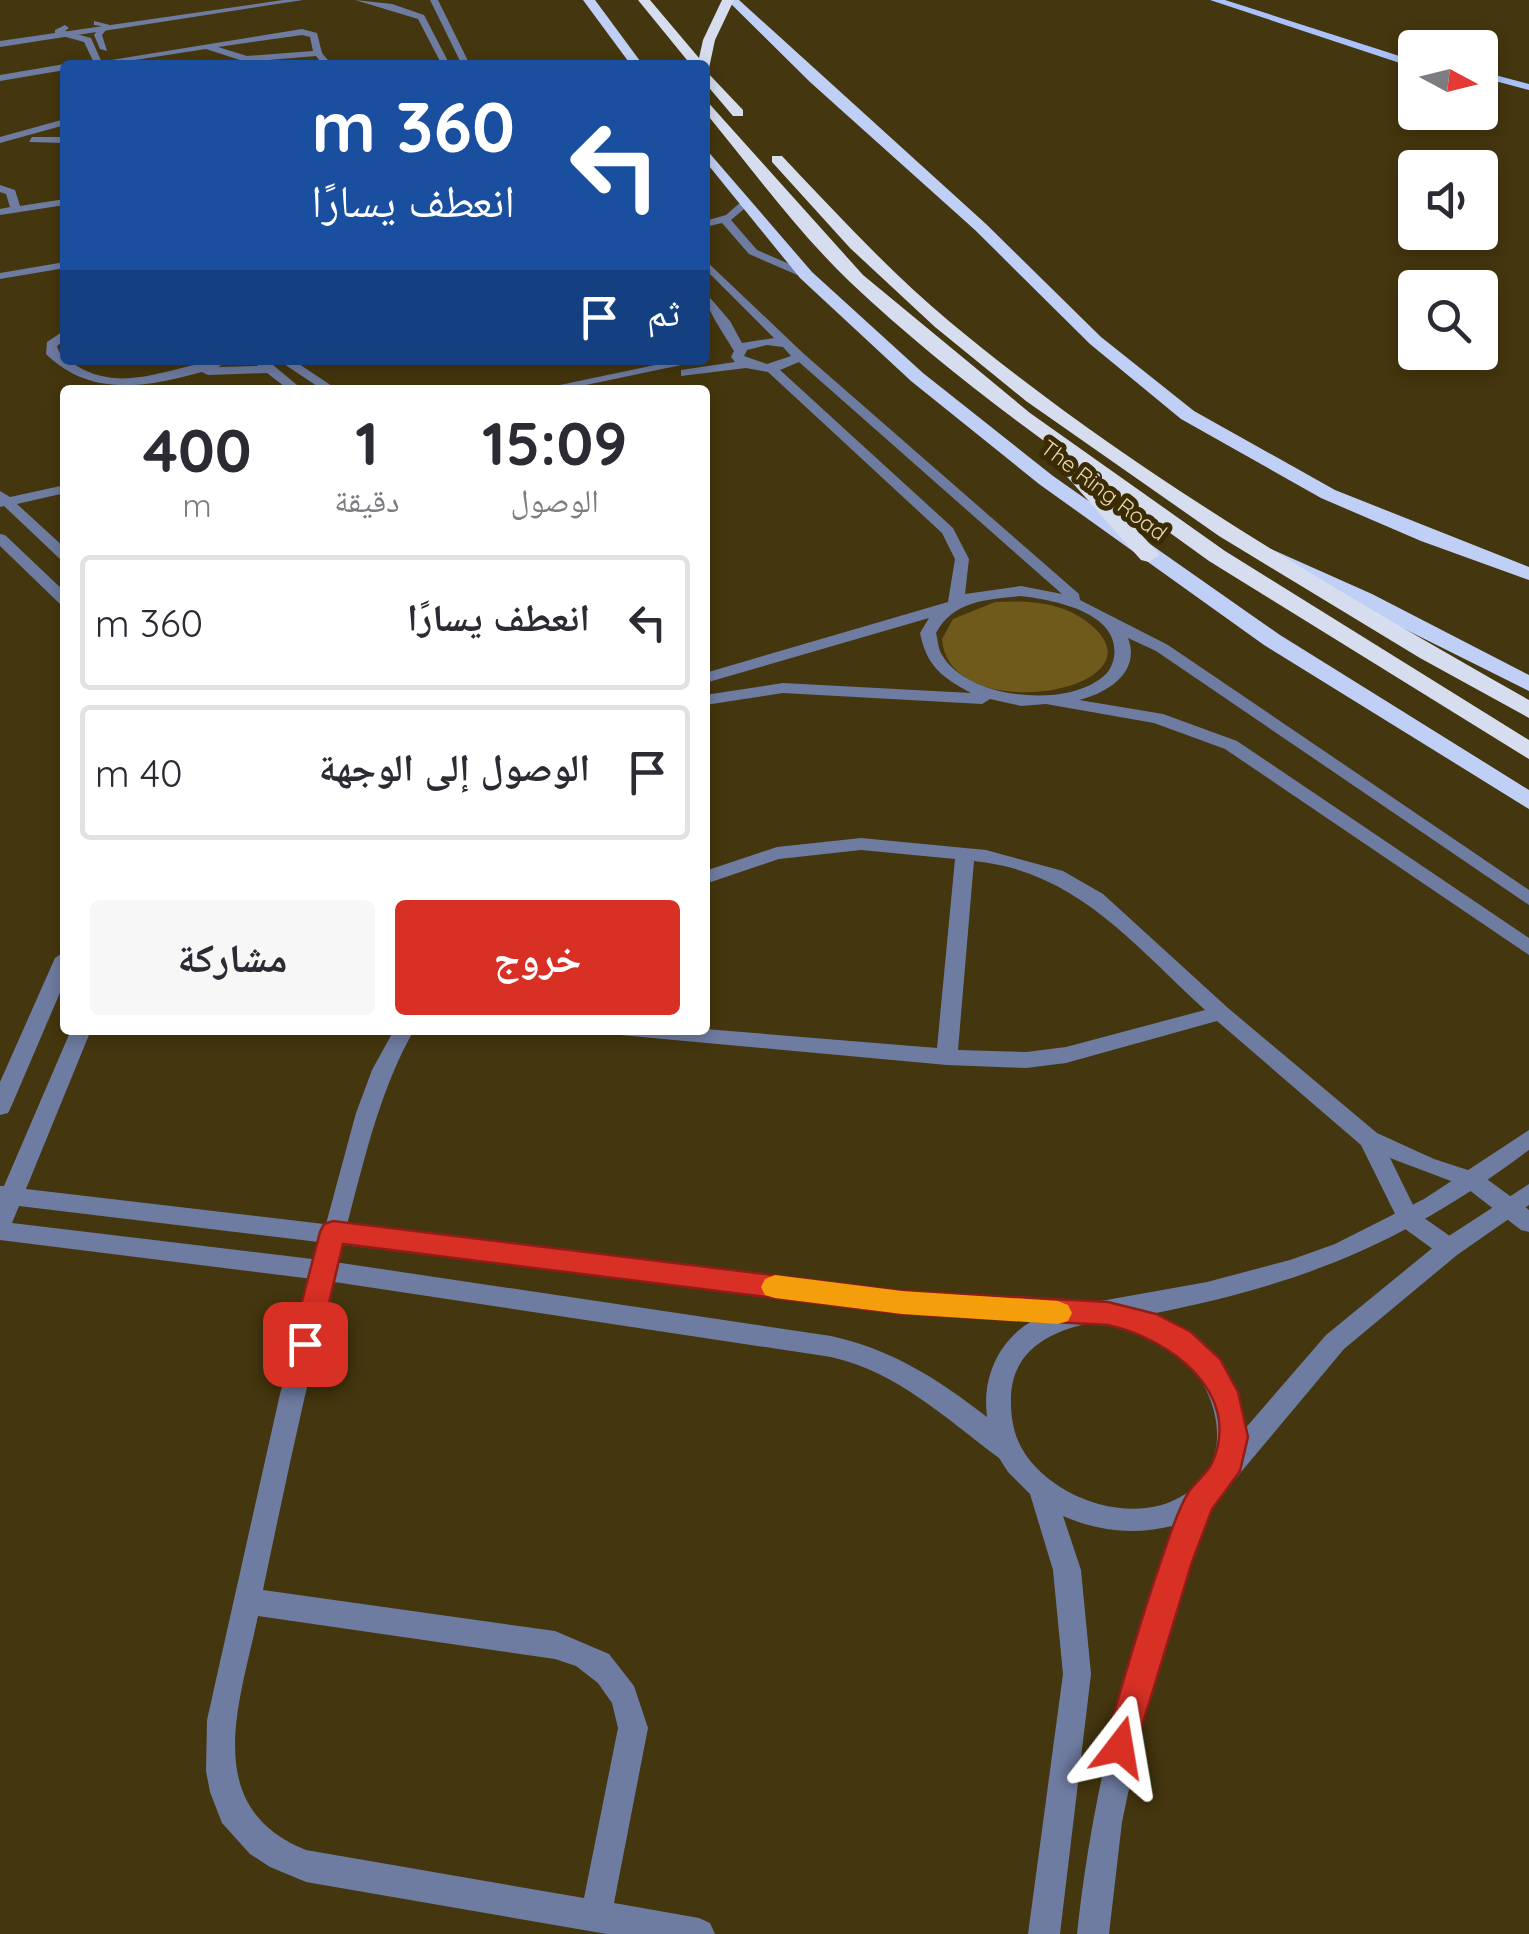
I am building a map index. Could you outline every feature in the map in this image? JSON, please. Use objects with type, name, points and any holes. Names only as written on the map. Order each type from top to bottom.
[{"type":"highway","points":[[589,0],[632,60]]},
{"type":"highway","points":[[644,0],[697,60]]},
{"type":"highway","points":[[703,60],[731,0],[1006,249],[1115,359],[1185,414],[1330,494],[1529,574]]},
{"type":"highway","name":"The Ring Road","points":[[710,80],[798,184],[904,290],[1065,420],[1265,552],[1529,710]]},
{"type":"highway","name":"The Ring Road","points":[[710,109],[811,232],[858,278],[1023,417],[1216,556],[1529,751]]},
{"type":"highway","points":[[710,118],[722,125]]},
{"type":"highway","name":"The Ring Road","points":[[710,158],[806,275],[917,377],[1046,480],[1313,667],[1529,801]]},
{"type":"highway","points":[[1023,417],[1149,555]]},
{"type":"highway","points":[[1265,552],[1365,598],[1529,684]]},
{"type":"main road","points":[[1215,0],[1398,59]]},
{"type":"main road","points":[[1238,0],[1398,51]]},
{"type":"main road","points":[[1498,79],[1529,87]]},
{"type":"main road","points":[[1498,87],[1529,95]]},
{"type":"street","points":[[98,27],[235,0]]},
{"type":"street","points":[[0,41],[299,0]]},
{"type":"street","points":[[358,0],[379,1],[411,12],[427,23],[444,60]]},
{"type":"street","points":[[434,0],[464,60]]},
{"type":"street","points":[[98,27],[101,60]]},
{"type":"street","points":[[66,31],[88,40],[99,60]]},
{"type":"street","points":[[120,60],[306,32],[314,35],[324,60]]},
{"type":"street","points":[[207,46],[246,59],[318,53]]},
{"type":"street","points":[[0,78],[60,68]]},
{"type":"street","points":[[0,141],[60,133]]},
{"type":"street","points":[[0,141],[60,133]]},
{"type":"street","points":[[0,188],[11,192],[16,210]]},
{"type":"street","points":[[0,212],[60,203]]},
{"type":"street","points":[[710,225],[727,223],[745,204]]},
{"type":"street","points":[[727,223],[753,252],[806,275]]},
{"type":"street","points":[[0,265],[60,255]]},
{"type":"street","points":[[0,276],[60,266]]},
{"type":"street","points":[[710,268],[793,350],[934,478],[1088,608],[1162,648],[1529,898]]},
{"type":"street","points":[[710,303],[726,324],[740,355]]},
{"type":"street","points":[[60,337],[50,351],[60,358]]},
{"type":"street","points":[[710,361],[740,355],[760,342],[793,350]]},
{"type":"street","points":[[771,368],[790,364],[793,350]]},
{"type":"street","points":[[710,358],[740,355],[771,368],[948,531],[962,560],[951,606],[932,622],[926,637],[929,654],[941,670],[960,684],[1017,700]]},
{"type":"street","points":[[71,365],[90,378],[122,382],[265,365],[291,385]]},
{"type":"street","points":[[186,372],[209,365]]},
{"type":"street","points":[[292,365],[324,385]]},
{"type":"street","points":[[597,385],[678,365]]},
{"type":"street","points":[[599,385],[693,365]]},
{"type":"street","points":[[2,497],[60,480]]},
{"type":"street","points":[[2,497],[60,491]]},
{"type":"street","points":[[2,497],[60,551]]},
{"type":"street","points":[[0,538],[60,596]]},
{"type":"street","points":[[710,677],[986,594],[1056,596],[1088,608]]},
{"type":"street","points":[[1052,701],[1092,690],[1118,671],[1124,655],[1121,639],[1110,623]]},
{"type":"street","points":[[710,699],[784,688],[1052,701],[1156,718],[1230,745],[1529,948]]},
{"type":"street","points":[[710,876],[777,853],[819,846],[883,845],[1034,867],[1096,899],[1221,1013],[1370,1139],[1472,1180],[1522,1208]]},
{"type":"street","points":[[947,1058],[965,854]]},
{"type":"street","points":[[0,1107],[60,969]]},
{"type":"street","points":[[699,1035],[947,1058],[1026,1060],[1066,1055],[1221,1013]]},
{"type":"street","points":[[79,1035],[6,1196],[0,1227],[322,1270],[850,1350],[884,1362],[915,1380],[1008,1449],[1042,1490],[1080,1512],[1123,1522],[1165,1518],[1200,1501]]},
{"type":"street","points":[[402,1035],[371,1102],[322,1270],[248,1600],[218,1753],[221,1785],[233,1814],[251,1838],[276,1856],[306,1866],[699,1934]]},
{"type":"street","points":[[1008,1449],[997,1412],[1000,1376],[1017,1346],[1045,1325],[1196,1296],[1317,1260],[1409,1219],[1529,1138]]},
{"type":"street","points":[[1370,1139],[1409,1219],[1449,1248]]},
{"type":"street","points":[[6,1196],[902,1302],[1094,1314],[1146,1322],[1181,1341],[1210,1368],[1228,1402],[1233,1437],[1225,1471]]},
{"type":"street","points":[[1093,1934],[1101,1852],[1124,1730],[1154,1627],[1200,1501],[1336,1342],[1449,1248],[1522,1208]]},
{"type":"street","points":[[1042,1490],[1067,1570],[1078,1674],[1044,1934]]},
{"type":"street","points":[[248,1600],[556,1645],[600,1662],[617,1680],[628,1703],[633,1728],[596,1915]]},
{"type":"shaded area","points":[[995,602],[1046,604],[1081,617],[1107,648],[1101,667],[1080,682],[1048,690],[1012,692],[979,684],[953,667],[942,639],[953,619]]},
{"type":"slow traffic","points":[[775,1287],[902,1302],[1058,1313]]},
{"type":"route","points":[[305,1344],[333,1232],[902,1302],[1108,1313],[1146,1322],[1181,1341],[1210,1368],[1228,1402],[1233,1437],[1225,1471],[1200,1501],[1176,1562],[1120,1747]]}]
